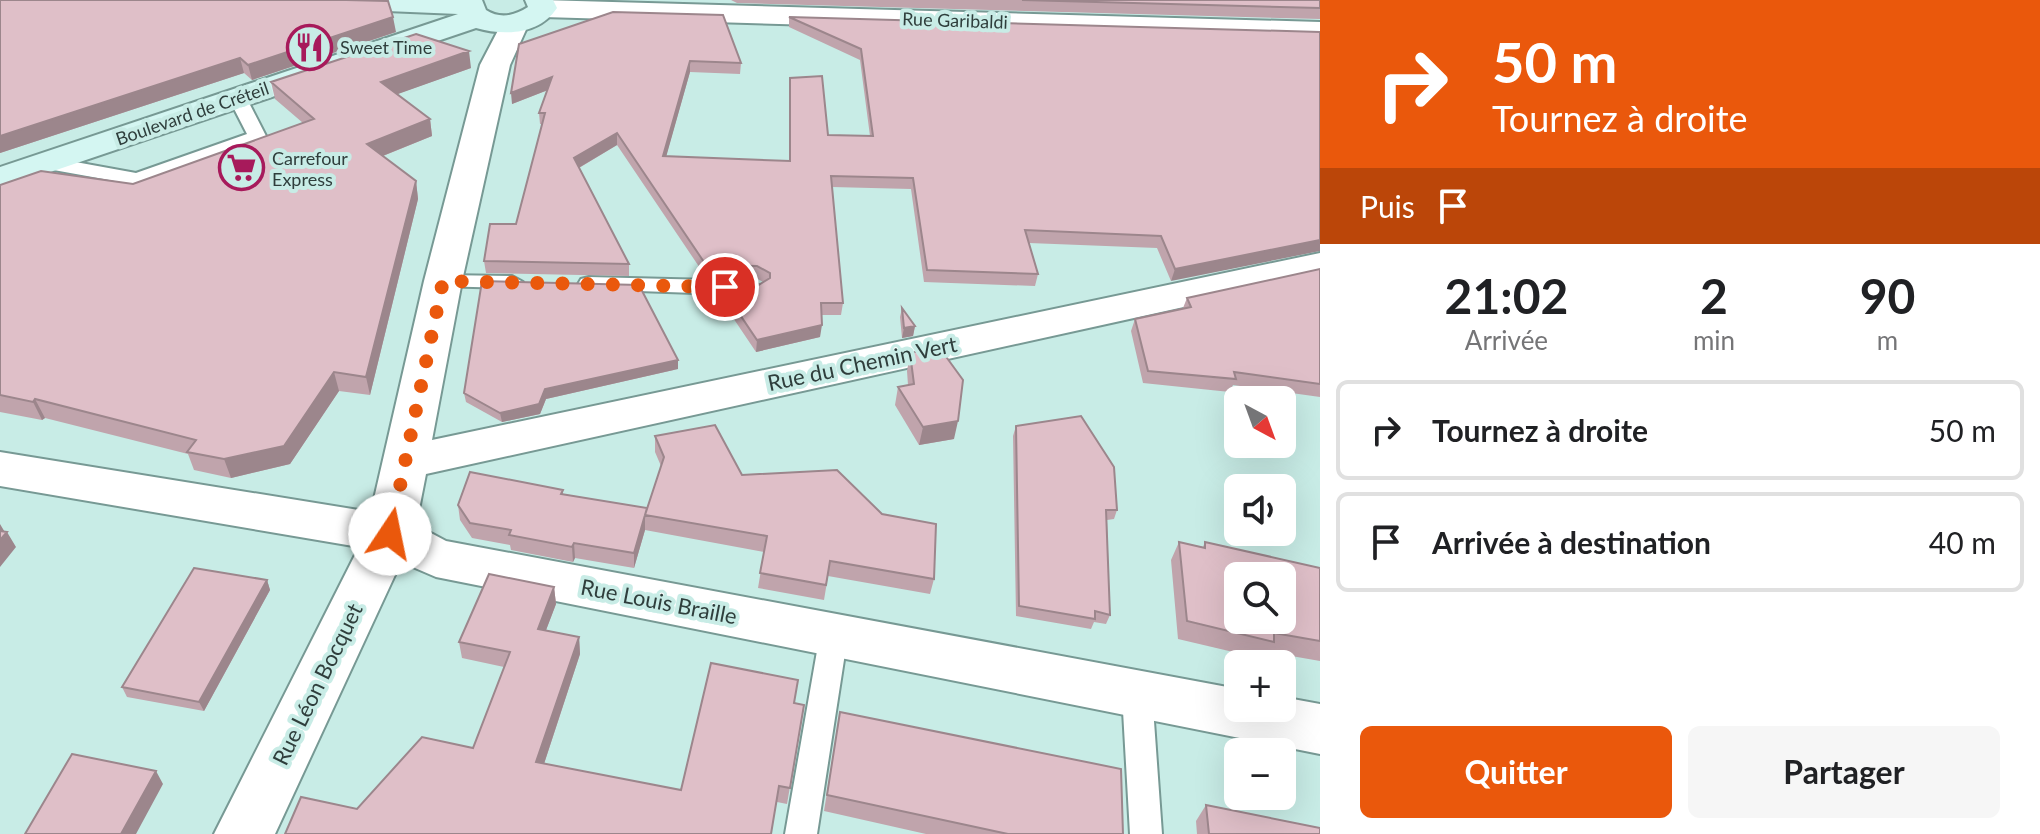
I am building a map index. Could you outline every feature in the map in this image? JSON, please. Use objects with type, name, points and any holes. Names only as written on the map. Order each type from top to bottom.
[{"type":"main road","points":[[315,0],[475,8],[495,24],[532,10]]},
{"type":"main road","name":"Boulevard de Créteil","points":[[0,179],[237,97],[475,8]]},
{"type":"street","name":"Rue Garibaldi","points":[[532,10],[1320,31]]},
{"type":"street","name":"Rue Léon Bocquet","points":[[244,834],[390,534],[443,281],[495,65],[532,10]]},
{"type":"street","name":"Rue du Chemin Vert","points":[[405,462],[1320,265]]},
{"type":"street","name":"Rue Louis Braille","points":[[0,469],[390,534],[436,558],[1320,729]]},
{"type":"lane","points":[[48,163],[137,179],[257,136],[237,97]]},
{"type":"lane","points":[[443,281],[537,283]]},
{"type":"lane","points":[[568,283],[756,288]]},
{"type":"lane","points":[[801,834],[834,634]]},
{"type":"lane","points":[[1137,693],[1146,834]]},
{"type":"building","points":[[0,0],[388,1],[393,17],[248,65],[240,58],[0,136]]},
{"type":"building","points":[[1022,0],[1320,0],[1320,8]]},
{"type":"building","points":[[613,12],[723,15],[741,63],[690,61],[663,156],[790,161],[790,78],[822,76],[828,135],[873,136],[861,49],[789,17],[1320,32],[1320,240],[1175,269],[1161,236],[1025,230],[1038,274],[927,270],[913,178],[831,176],[843,303],[821,303],[822,325],[757,340],[720,285],[757,286],[770,278],[770,273],[757,266],[706,265],[617,133],[574,158],[629,264],[484,261],[490,224],[516,224],[545,113],[539,113],[552,77],[511,93],[519,44]]},
{"type":"building","points":[[416,34],[469,51],[381,82],[430,119],[367,144],[416,181],[366,377],[334,372],[284,446],[224,459],[187,452],[196,440],[35,399],[33,402],[0,395],[0,185],[41,171],[133,184],[314,119],[271,82]]},
{"type":"building","points":[[1320,269],[1320,384],[1234,372],[1236,379],[1148,371],[1135,319],[1191,307],[1187,298]]},
{"type":"building","points":[[482,281],[639,285],[678,360],[545,389],[539,404],[500,413],[464,393]]},
{"type":"building","points":[[902,308],[915,326],[904,328]]},
{"type":"building","points":[[939,347],[963,380],[958,421],[923,427],[898,387],[914,384],[910,353]]},
{"type":"building","points":[[1081,416],[1114,467],[1117,510],[1106,510],[1110,615],[1095,611],[1095,619],[1019,606],[1016,426]]},
{"type":"building","points":[[715,425],[742,475],[837,470],[882,514],[936,524],[934,579],[830,561],[826,585],[760,573],[767,536],[645,515],[664,457],[655,436]]},
{"type":"building","points":[[470,472],[563,490],[561,494],[647,508],[634,553],[574,543],[572,547],[509,535],[511,530],[470,523],[458,505]]},
{"type":"building","points":[[1179,542],[1205,548],[1205,542],[1293,562],[1224,562],[1224,630],[1187,621]]},
{"type":"building","points":[[1296,563],[1320,568],[1320,641],[1280,634],[1296,634]]},
{"type":"building","points":[[194,568],[267,580],[199,702],[122,687]]},
{"type":"building","points":[[489,574],[554,587],[538,629],[579,637],[536,762],[681,790],[711,663],[798,680],[794,703],[804,705],[790,788],[779,786],[771,834],[285,834],[301,797],[357,809],[422,737],[473,748],[510,652],[459,642]]},
{"type":"building","points":[[1241,634],[1274,634],[1274,642]]},
{"type":"building","points":[[840,712],[1121,769],[1123,834],[1008,834],[827,795]]},
{"type":"building","points":[[72,754],[156,771],[121,834],[25,834]]},
{"type":"building","points":[[1206,805],[1320,828],[1320,834],[1209,834]]},
{"type":"place","name":"Sweet Time","points":[[309,47]]},
{"type":"place","name":"Carrefour Express","points":[[241,168]]},
{"type":"route","points":[[390,534],[443,281],[725,287]]}]
